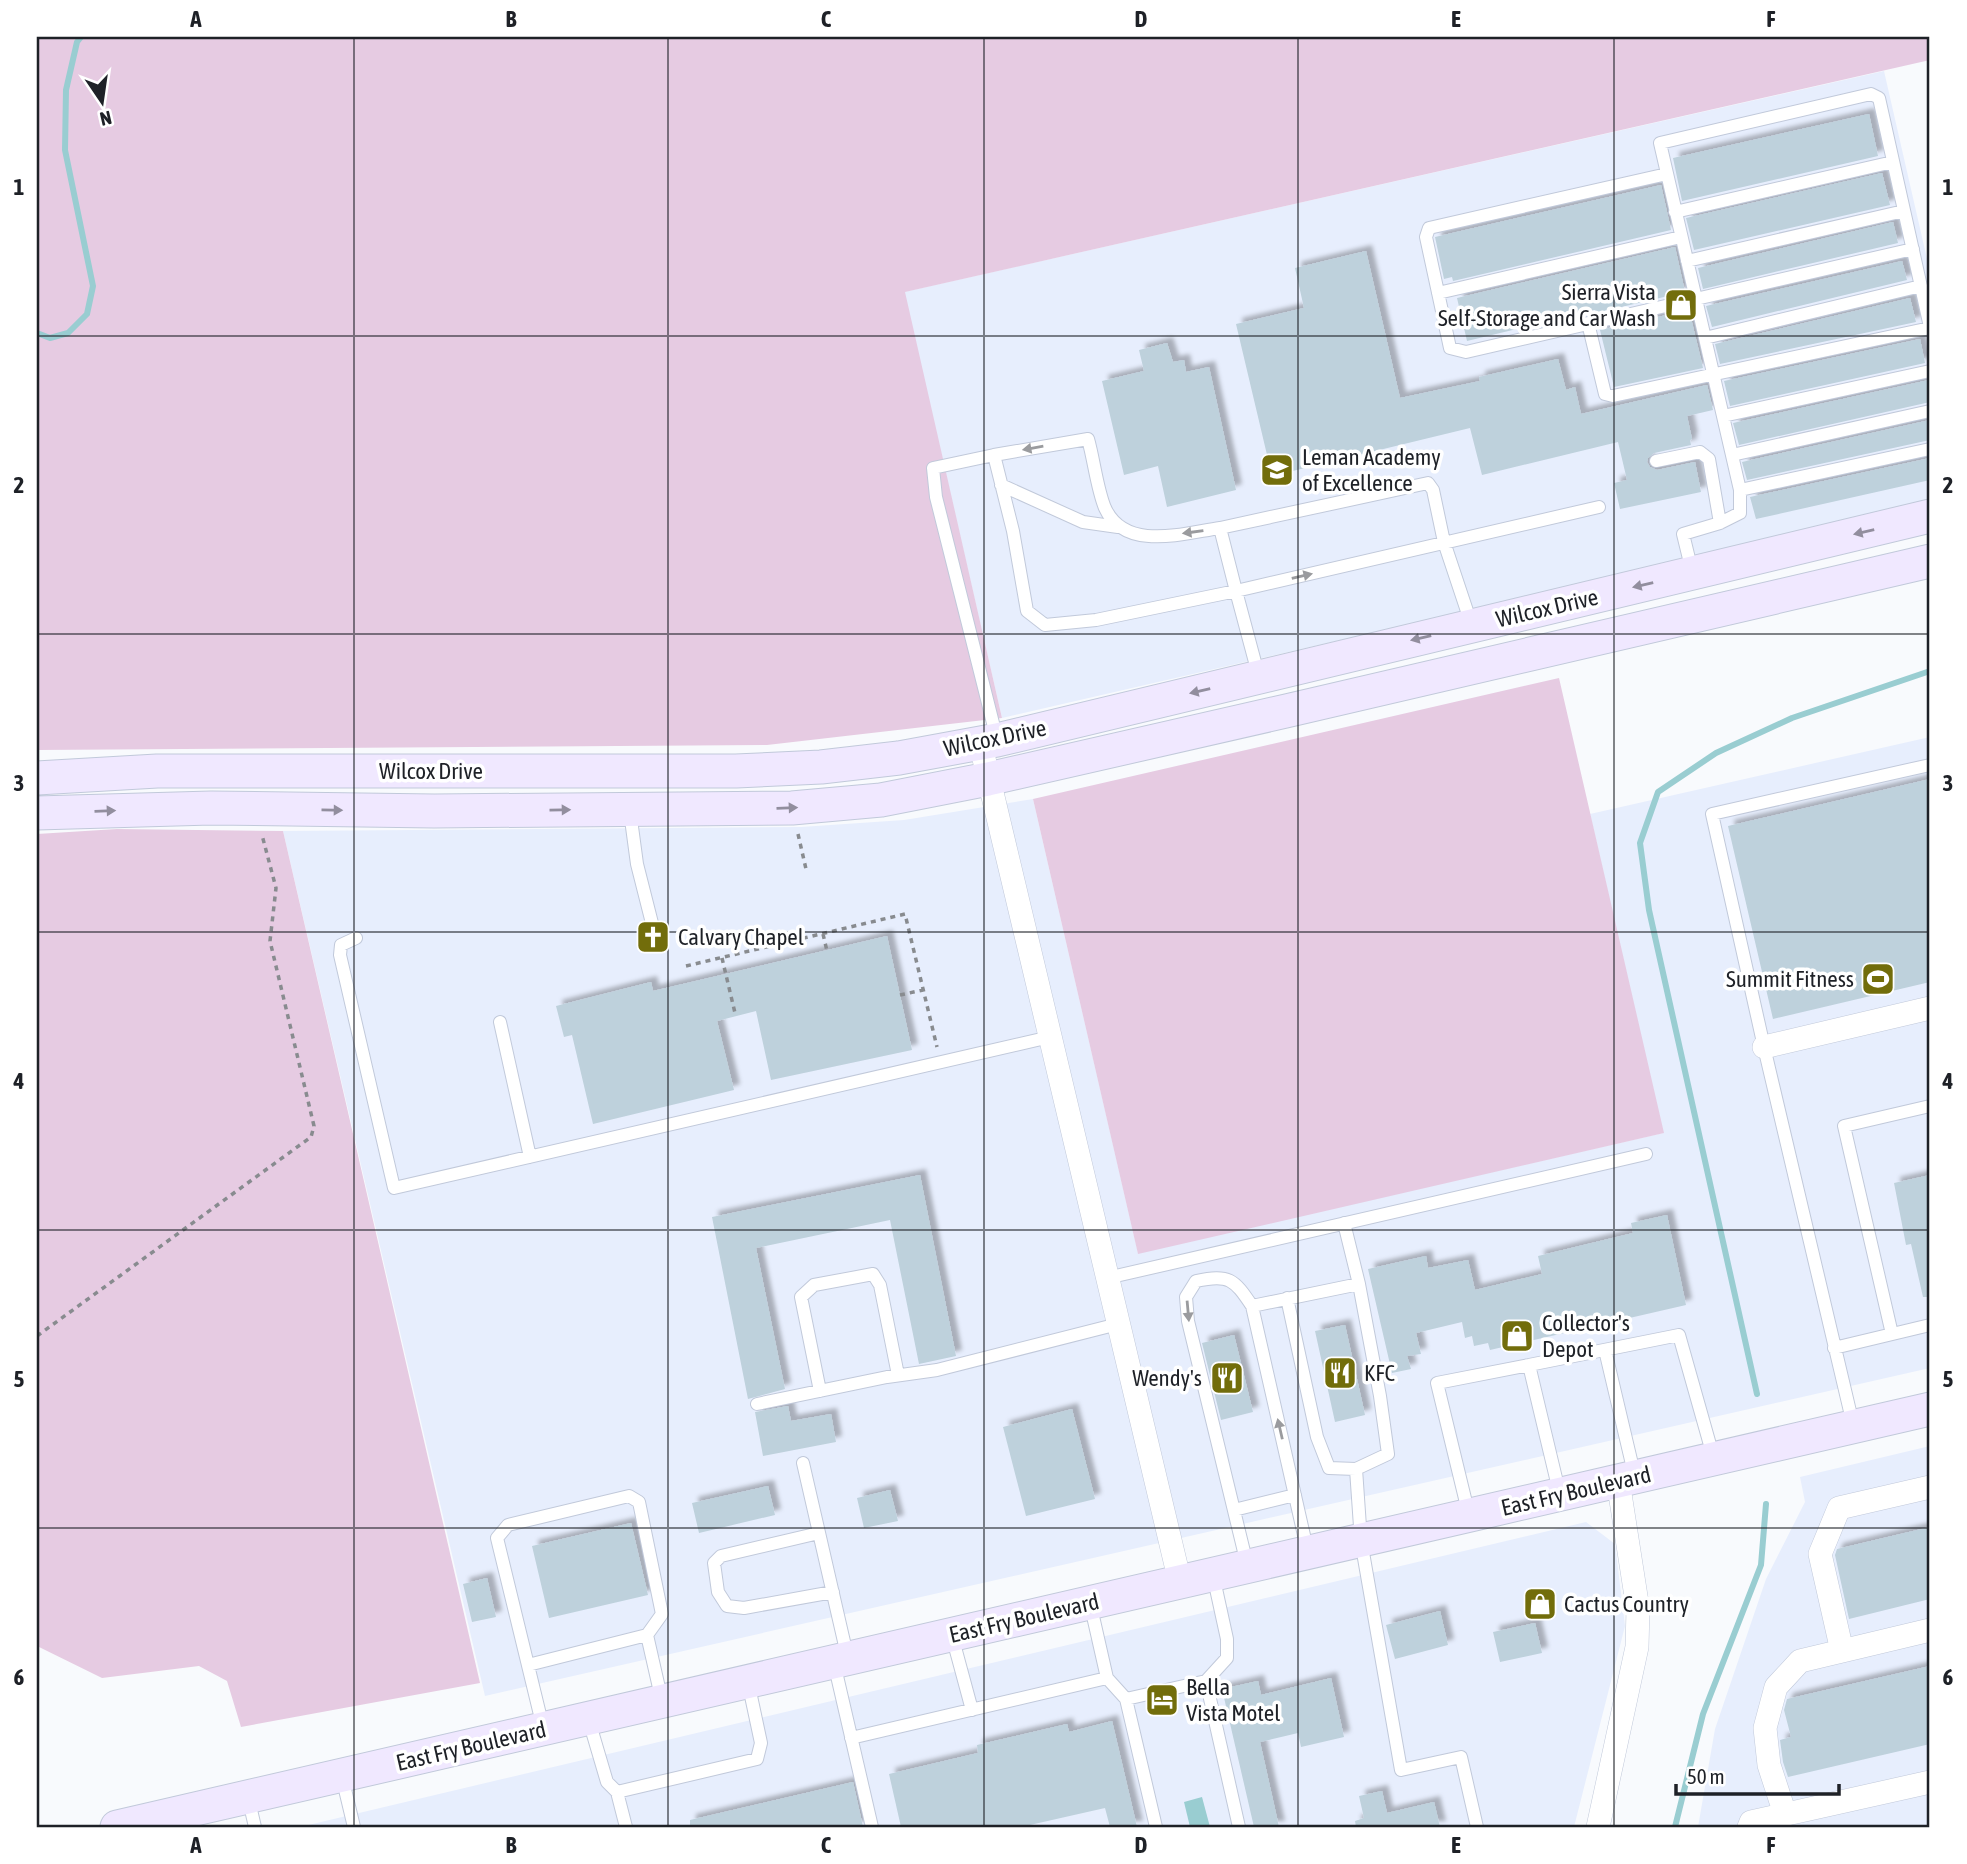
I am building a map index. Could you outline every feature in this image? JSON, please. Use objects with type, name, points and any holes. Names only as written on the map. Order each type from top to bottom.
[{"type":"street","name":"Wilcox Drive","points":[[37,778],[157,771],[736,771],[821,767],[899,758],[989,741],[1930,516]]},
{"type":"street","name":"Wilcox Drive","points":[[37,813],[255,808],[434,811],[792,808],[881,800],[988,779],[1930,561]]},
{"type":"street","points":[[989,741],[988,779],[1180,1582]]},
{"type":"street","points":[[1763,1046],[1930,1008]]},
{"type":"street","name":"East Fry Boulevard","points":[[117,1827],[251,1812],[341,1775],[1930,1409]]},
{"type":"street","points":[[1598,1827],[1637,1647],[1638,1609],[1627,1479]]},
{"type":"street","points":[[1842,1651],[1819,1554],[1839,1508],[1930,1487]]},
{"type":"street","points":[[1786,1814],[1769,1765],[1765,1728],[1776,1687],[1800,1661],[1930,1630]]},
{"type":"street","points":[[1749,1827],[1751,1822],[1930,1782]]},
{"type":"lane","points":[[1588,323],[1605,394],[1613,396],[1713,375],[1930,327],[1879,98],[1871,94],[1660,144],[1695,299],[1705,338],[1713,375],[1740,491],[1740,513],[1720,523],[1683,534],[1692,573]]},
{"type":"lane","points":[[1675,212],[1893,162]]},
{"type":"lane","points":[[1667,174],[1429,228],[1426,237],[1450,348],[1466,352],[1913,249]]},
{"type":"lane","points":[[1687,261],[1904,212]]},
{"type":"lane","points":[[1438,293],[1681,237]]},
{"type":"lane","points":[[1705,338],[1921,286]]},
{"type":"lane","points":[[1723,416],[1930,371]]},
{"type":"lane","points":[[1732,455],[1930,411]]},
{"type":"lane","points":[[989,741],[936,496],[933,468],[1088,439],[1105,508],[1118,527]]},
{"type":"lane","points":[[1740,491],[1930,449]]},
{"type":"lane","points":[[1656,461],[1700,452],[1709,460],[1720,523]]},
{"type":"lane","points":[[994,455],[1013,531],[1027,611],[1045,625],[1096,620],[1236,591],[1599,507]]},
{"type":"lane","points":[[1001,485],[1083,522],[1118,527],[1133,534],[1154,537],[1220,528],[1428,483],[1433,490],[1444,542],[1472,626]]},
{"type":"lane","points":[[1220,528],[1259,677]]},
{"type":"lane","points":[[1853,1427],[1763,1046],[1712,814],[1930,765]]},
{"type":"lane","points":[[629,809],[638,864],[655,935]]},
{"type":"lane","points":[[356,938],[341,945],[340,955],[394,1188],[1050,1037]]},
{"type":"lane","points":[[500,1022],[530,1157]]},
{"type":"lane","points":[[1892,1334],[1844,1126],[1930,1106]]},
{"type":"lane","points":[[1107,1278],[1646,1154]]},
{"type":"lane","points":[[1287,1298],[1317,1437],[1329,1468],[1356,1469],[1388,1454],[1359,1284],[1344,1223]]},
{"type":"lane","points":[[1202,1256],[1207,1279]]},
{"type":"lane","points":[[820,1391],[801,1297],[814,1285],[873,1274],[880,1285],[898,1375]]},
{"type":"lane","points":[[1247,1567],[1188,1321],[1186,1297],[1196,1281],[1220,1276],[1239,1286],[1252,1306],[1308,1553]]},
{"type":"lane","points":[[1252,1306],[1359,1284]]},
{"type":"lane","points":[[757,1404],[898,1375],[937,1370],[1118,1324]]},
{"type":"lane","points":[[1834,1348],[1930,1325]]},
{"type":"lane","points":[[1469,1516],[1437,1383],[1679,1335],[1714,1459]]},
{"type":"lane","points":[[1605,1350],[1627,1479]]},
{"type":"lane","points":[[1529,1365],[1560,1495]]},
{"type":"lane","points":[[803,1463],[833,1592],[851,1738],[872,1827]]},
{"type":"lane","points":[[1356,1469],[1361,1541],[1401,1770],[1461,1757],[1477,1827]]},
{"type":"lane","points":[[1234,1510],[1295,1495]]},
{"type":"lane","points":[[528,1665],[647,1634],[662,1614],[639,1502],[628,1496],[508,1525],[497,1538],[543,1729]]},
{"type":"lane","points":[[820,1532],[721,1556],[714,1563],[718,1592],[727,1606],[744,1608],[833,1592]]},
{"type":"lane","points":[[1126,1699],[1206,1681],[1227,1658],[1227,1639],[1213,1575]]},
{"type":"lane","points":[[1090,1603],[1107,1678],[1126,1699],[1156,1827]]},
{"type":"lane","points":[[647,1634],[662,1702]]},
{"type":"lane","points":[[952,1635],[972,1710]]},
{"type":"lane","points":[[851,1738],[1107,1678]]},
{"type":"lane","points":[[1206,1681],[1239,1827]]},
{"type":"lane","points":[[617,1792],[757,1759],[761,1743],[748,1682]]},
{"type":"lane","points":[[589,1719],[607,1782],[617,1792],[626,1827]]},
{"type":"lane","points":[[341,1775],[354,1827]]},
{"type":"path","points":[[37,1336],[311,1137],[314,1126],[270,940],[276,888],[255,808]]},
{"type":"path","points":[[792,808],[806,869]]},
{"type":"path","points":[[686,966],[905,914],[940,1062]]},
{"type":"path","points":[[822,934],[827,951]]},
{"type":"path","points":[[722,958],[735,1013]]},
{"type":"path","points":[[900,995],[923,990]]},
{"type":"shaded area","points":[[37,37],[1930,37],[1930,60],[905,292],[1002,718],[767,745],[37,750]]},
{"type":"shaded area","points":[[1884,71],[1930,272],[1930,504],[1002,718],[904,292]]},
{"type":"shaded area","points":[[1559,678],[1664,1133],[1138,1254],[1033,799]]},
{"type":"shaded area","points":[[1930,737],[1930,1368],[485,1696],[283,831],[801,827],[904,820],[1033,799],[1138,1253],[1663,1133],[1590,814]]},
{"type":"shaded area","points":[[117,829],[283,831],[480,1683],[241,1727],[227,1681],[199,1666],[102,1678],[37,1646],[37,834]]},
{"type":"shaded area","points":[[1930,1446],[1930,1827],[1698,1827],[1715,1729],[1766,1579],[1805,1502],[1800,1477]]},
{"type":"shaded area","points":[[1586,1522],[1615,1544],[1625,1626],[1574,1827],[300,1827]]},
{"type":"water","points":[[1202,1797],[1210,1827],[1190,1827],[1184,1802]]},
{"type":"building","points":[[1869,114],[1878,156],[1682,201],[1673,158]]},
{"type":"building","points":[[1882,173],[1890,205],[1694,250],[1686,218]]},
{"type":"building","points":[[1661,185],[1671,230],[1453,281],[1452,277],[1444,279],[1435,237]]},
{"type":"building","points":[[1893,222],[1898,243],[1703,289],[1698,268]]},
{"type":"building","points":[[1675,247],[1685,292],[1596,313],[1595,310],[1467,341],[1457,298]]},
{"type":"building","points":[[1366,251],[1400,398],[1480,381],[1479,377],[1558,359],[1566,390],[1575,387],[1581,414],[1707,385],[1713,410],[1687,416],[1691,445],[1654,453],[1647,462],[1657,470],[1695,462],[1701,492],[1620,509],[1614,483],[1627,480],[1618,442],[1482,475],[1470,428],[1272,476],[1236,324],[1304,308],[1295,268]]},
{"type":"building","points":[[1902,261],[1907,280],[1712,327],[1706,306]]},
{"type":"building","points":[[1910,298],[1916,322],[1720,364],[1715,344]]},
{"type":"building","points":[[1689,310],[1703,368],[1614,387],[1600,330]]},
{"type":"building","points":[[1920,339],[1925,363],[1730,406],[1724,381]]},
{"type":"building","points":[[1167,343],[1173,362],[1184,360],[1186,372],[1209,367],[1236,490],[1167,507],[1158,466],[1124,475],[1102,381],[1144,371],[1139,350]]},
{"type":"building","points":[[1929,380],[1930,402],[1739,445],[1733,423]]},
{"type":"building","points":[[1930,420],[1930,440],[1747,480],[1742,462]]},
{"type":"building","points":[[1930,458],[1930,480],[1756,519],[1750,497]]},
{"type":"building","points":[[1930,779],[1930,982],[1773,1019],[1728,826]]},
{"type":"building","points":[[887,936],[912,1050],[771,1080],[756,1011],[717,1021],[734,1090],[593,1124],[572,1035],[564,1037],[556,1006],[651,982],[653,991]]},
{"type":"building","points":[[920,1175],[956,1356],[919,1364],[890,1220],[756,1248],[785,1389],[748,1399],[712,1217]]},
{"type":"building","points":[[1930,1175],[1930,1297],[1923,1297],[1911,1244],[1906,1245],[1894,1183]]},
{"type":"building","points":[[1667,1215],[1686,1305],[1490,1350],[1488,1343],[1474,1346],[1472,1336],[1465,1338],[1462,1322],[1416,1333],[1421,1354],[1407,1356],[1411,1369],[1392,1373],[1368,1269],[1426,1256],[1428,1268],[1468,1260],[1475,1290],[1542,1274],[1538,1256],[1633,1233],[1631,1223]]},
{"type":"building","name":"KFC","points":[[1345,1325],[1365,1415],[1335,1422],[1315,1331]]},
{"type":"building","name":"Wendy's","points":[[1234,1335],[1253,1412],[1221,1420],[1202,1343]]},
{"type":"building","points":[[788,1406],[791,1421],[831,1414],[836,1442],[763,1456],[755,1412]]},
{"type":"building","points":[[1072,1409],[1095,1499],[1026,1516],[1003,1427]]},
{"type":"building","points":[[768,1486],[775,1515],[699,1533],[692,1503]]},
{"type":"building","points":[[890,1490],[898,1521],[864,1528],[857,1498]]},
{"type":"building","points":[[631,1523],[648,1595],[549,1618],[532,1546]]},
{"type":"building","points":[[1930,1527],[1930,1599],[1849,1619],[1835,1555],[1837,1549]]},
{"type":"building","points":[[487,1578],[496,1617],[472,1622],[463,1584]]},
{"type":"building","points":[[1440,1611],[1448,1645],[1395,1659],[1386,1625]]},
{"type":"building","points":[[1535,1623],[1542,1653],[1500,1662],[1493,1632]]},
{"type":"building","points":[[1930,1666],[1930,1744],[1788,1777],[1780,1740],[1791,1737],[1784,1710],[1787,1699]]},
{"type":"building","points":[[1331,1678],[1344,1737],[1301,1747],[1298,1733],[1260,1742],[1279,1827],[1254,1827],[1222,1689],[1258,1681],[1261,1695]]},
{"type":"building","points":[[1112,1721],[1137,1827],[1110,1827],[1105,1808],[1021,1827],[901,1827],[889,1774],[978,1753],[977,1745],[1067,1724],[1069,1732]]},
{"type":"building","points":[[853,1782],[863,1827],[690,1827],[690,1820]]},
{"type":"building","points":[[1382,1791],[1387,1813],[1434,1802],[1440,1827],[1356,1827],[1355,1821],[1364,1818],[1359,1796]]},
{"type":"waterway","points":[[37,333],[50,338],[68,333],[87,314],[93,286],[65,150],[66,90],[77,42],[81,37]]},
{"type":"waterway","points":[[1757,1394],[1649,910],[1640,843],[1658,792],[1716,753],[1792,718],[1930,671]]},
{"type":"waterway","points":[[1675,1827],[1703,1714],[1761,1565],[1766,1504]]},
{"type":"place","name":"Sierra Vista Self-Storage and Car Wash","points":[[1681,305]]},
{"type":"place","name":"Leman Academy of Excellence","points":[[1277,470]]},
{"type":"place","name":"Calvary Chapel","points":[[653,937]]},
{"type":"place","name":"Summit Fitness","points":[[1878,979]]},
{"type":"place","name":"Collector's Depot","points":[[1517,1336]]},
{"type":"place","name":"KFC","points":[[1340,1373]]},
{"type":"place","name":"Wendy's","points":[[1227,1378]]},
{"type":"place","name":"Cactus Country","points":[[1540,1604]]},
{"type":"place","name":"Bella Vista Motel","points":[[1162,1700]]}]
